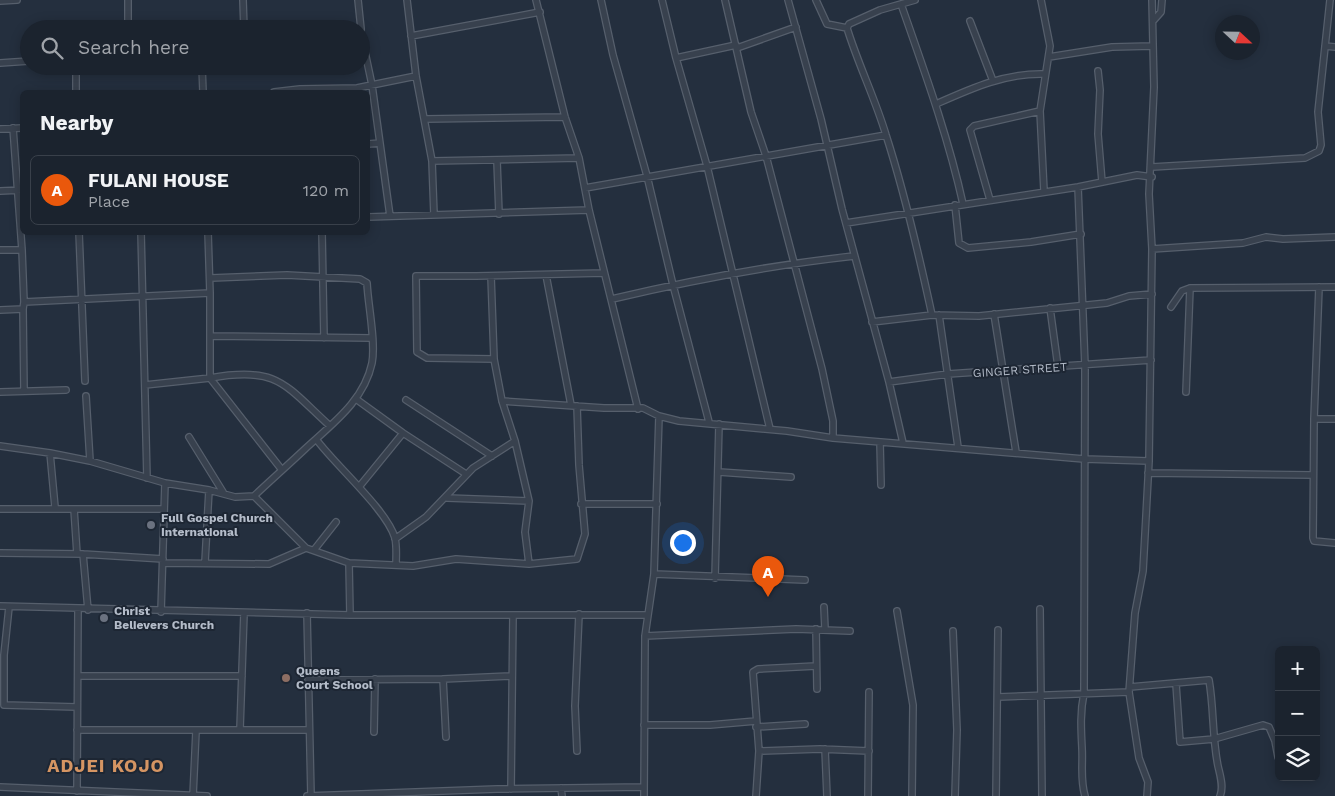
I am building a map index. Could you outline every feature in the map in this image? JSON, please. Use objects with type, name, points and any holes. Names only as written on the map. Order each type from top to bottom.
[{"type":"street","points":[[0,1],[17,0]]},
{"type":"street","points":[[128,0],[128,20]]},
{"type":"street","points":[[242,0],[243,20]]},
{"type":"street","points":[[358,0],[360,20]]},
{"type":"street","points":[[406,0],[416,76],[432,161],[434,215]]},
{"type":"street","points":[[536,0],[565,117],[579,158],[589,210],[638,408]]},
{"type":"street","points":[[601,0],[613,55],[647,176],[709,422]]},
{"type":"street","points":[[662,0],[706,166],[770,429]]},
{"type":"street","points":[[725,0],[751,112],[766,156],[831,408],[833,438]]},
{"type":"street","points":[[788,0],[796,27],[798,43],[828,144],[854,256],[889,382],[903,443]]},
{"type":"street","points":[[816,0],[827,24],[847,28]]},
{"type":"street","points":[[847,28],[855,20],[915,0]]},
{"type":"street","points":[[1041,0],[1050,46],[1049,58],[1044,74],[1040,110],[1044,191]]},
{"type":"street","points":[[1147,796],[1148,782],[1140,758],[1129,690],[1135,613],[1143,571],[1149,461],[1152,249],[1149,194],[1152,177],[1154,87],[1152,0]]},
{"type":"street","points":[[1153,21],[1160,12],[1162,0]]},
{"type":"street","points":[[1152,168],[1311,157],[1319,151],[1321,145],[1318,112],[1330,0]]},
{"type":"street","points":[[901,4],[936,104],[956,172],[963,204]]},
{"type":"street","points":[[411,36],[540,12]]},
{"type":"street","points":[[970,21],[993,81]]},
{"type":"street","points":[[676,58],[737,47],[796,27]]},
{"type":"street","points":[[847,28],[858,65],[886,135],[906,213],[921,260],[932,315]]},
{"type":"street","points":[[1049,58],[1112,47],[1152,46]]},
{"type":"street","points":[[1325,46],[1335,47]]},
{"type":"street","points":[[0,63],[20,62]]},
{"type":"street","points":[[1098,71],[1100,90],[1098,134],[1102,182]]},
{"type":"street","points":[[936,104],[993,81],[1015,75],[1044,74]]},
{"type":"street","points":[[76,75],[76,90]]},
{"type":"street","points":[[202,75],[203,90]]},
{"type":"street","points":[[369,75],[390,216]]},
{"type":"street","points":[[287,90],[300,88],[357,88],[416,76]]},
{"type":"street","points":[[990,200],[970,130],[974,126],[1040,110]]},
{"type":"street","points":[[425,119],[565,117]]},
{"type":"street","points":[[0,191],[20,190],[13,128]]},
{"type":"street","points":[[0,129],[20,128]]},
{"type":"street","points":[[585,188],[886,135]]},
{"type":"street","points":[[370,144],[380,143]]},
{"type":"street","points":[[432,161],[579,158]]},
{"type":"street","points":[[497,161],[499,214]]},
{"type":"street","points":[[846,223],[1078,187],[1137,175],[1152,177]]},
{"type":"street","points":[[1078,187],[1085,366],[1084,692],[1080,716],[1081,781],[1085,796]]},
{"type":"street","points":[[955,205],[959,243],[961,246],[968,248],[1031,242],[1081,234]]},
{"type":"street","points":[[370,217],[589,210]]},
{"type":"street","points":[[22,235],[24,391]]},
{"type":"street","points":[[79,235],[85,381]]},
{"type":"street","points":[[141,235],[147,478]]},
{"type":"street","points":[[208,235],[211,278],[210,378],[282,470]]},
{"type":"street","points":[[322,235],[324,338]]},
{"type":"street","points":[[1152,249],[1243,244],[1266,237],[1283,239],[1335,237]]},
{"type":"street","points":[[0,250],[22,250]]},
{"type":"street","points":[[612,299],[673,284],[854,256]]},
{"type":"street","points":[[494,359],[427,358],[417,352],[416,276],[604,273]]},
{"type":"street","points":[[254,496],[306,548],[349,563],[413,566],[456,559],[529,564],[577,559],[585,538],[574,405],[546,275]]},
{"type":"street","points":[[0,446],[50,452],[90,461],[165,483],[223,492],[235,497],[254,496],[330,426],[356,399],[372,362],[367,283],[360,279],[323,276],[211,278]]},
{"type":"street","points":[[491,276],[494,359],[502,401],[515,441],[529,501],[525,532],[529,564]]},
{"type":"street","points":[[1319,287],[1314,419],[1313,538],[1314,541],[1335,543]]},
{"type":"street","points":[[1171,307],[1182,291],[1190,288],[1335,287]]},
{"type":"street","points":[[1186,392],[1190,288]]},
{"type":"street","points":[[24,302],[210,293]]},
{"type":"street","points":[[872,322],[932,315],[994,314],[1083,306],[1107,303],[1129,296],[1152,294]]},
{"type":"street","points":[[1050,308],[1058,367]]},
{"type":"street","points":[[0,310],[23,309]]},
{"type":"street","points":[[994,314],[1016,452]]},
{"type":"street","points":[[939,315],[958,447]]},
{"type":"street","points":[[210,336],[371,338]]},
{"type":"street","name":"GINGER STREET","points":[[889,382],[948,374],[1003,372],[1151,360]]},
{"type":"street","points":[[145,384],[241,373],[269,377],[288,387],[330,426]]},
{"type":"street","points":[[0,392],[66,390]]},
{"type":"street","points":[[86,396],[90,461]]},
{"type":"street","points":[[356,399],[403,433],[466,474]]},
{"type":"street","points":[[406,400],[492,456]]},
{"type":"street","points":[[502,401],[648,409],[660,416],[679,421],[709,422],[833,438],[1084,459],[1149,461]]},
{"type":"street","points":[[644,796],[645,636],[654,574],[660,416]]},
{"type":"street","points":[[1314,419],[1335,419]]},
{"type":"street","points":[[715,578],[719,424]]},
{"type":"street","points":[[359,487],[403,433]]},
{"type":"street","points":[[189,437],[223,492]]},
{"type":"street","points":[[316,439],[329,457],[359,487],[382,516],[395,539],[396,565]]},
{"type":"street","points":[[395,539],[420,522],[447,498],[466,474],[515,441]]},
{"type":"street","points":[[880,442],[881,485]]},
{"type":"street","points":[[50,452],[55,507]]},
{"type":"street","points":[[719,472],[791,477]]},
{"type":"street","points":[[1148,473],[1313,474]]},
{"type":"street","points":[[161,612],[165,483]]},
{"type":"street","points":[[205,562],[209,490]]},
{"type":"street","points":[[447,498],[529,501]]},
{"type":"street","points":[[581,504],[657,504]]},
{"type":"street","points":[[0,508],[163,509]]},
{"type":"street","points":[[74,508],[88,610]]},
{"type":"street","points":[[314,550],[336,522]]},
{"type":"street","points":[[0,553],[80,554],[163,561],[269,564],[306,548]]},
{"type":"street","points":[[349,563],[350,615]]},
{"type":"street","points":[[654,574],[715,578],[805,580]]},
{"type":"street","points":[[0,606],[161,612],[350,615],[647,615]]},
{"type":"street","points":[[9,607],[4,655],[2,705],[77,707]]},
{"type":"street","points":[[824,607],[825,629]]},
{"type":"street","points":[[77,791],[78,609]]},
{"type":"street","points":[[1040,609],[1042,796]]},
{"type":"street","points":[[897,611],[913,704],[912,796]]},
{"type":"street","points":[[240,729],[244,613]]},
{"type":"street","points":[[307,613],[309,796],[497,793],[511,789],[644,787]]},
{"type":"street","points":[[577,751],[575,706],[579,614]]},
{"type":"street","points":[[511,789],[513,615]]},
{"type":"street","points":[[645,636],[816,629],[850,631]]},
{"type":"street","points":[[816,629],[817,689]]},
{"type":"street","points":[[996,796],[998,630]]},
{"type":"street","points":[[953,631],[956,730],[954,796]]},
{"type":"street","points":[[756,796],[759,752],[756,724],[755,670],[816,666]]},
{"type":"street","points":[[78,676],[242,676]]},
{"type":"street","points":[[308,680],[443,679],[512,676]]},
{"type":"street","points":[[374,732],[375,679]]},
{"type":"street","points":[[443,679],[446,737]]},
{"type":"street","points":[[998,697],[1074,695],[1084,692],[1129,690],[1208,680],[1214,750],[1222,786],[1220,796]]},
{"type":"street","points":[[1176,684],[1180,742],[1214,738],[1263,725],[1269,727],[1275,741]]},
{"type":"street","points":[[868,796],[870,692]]},
{"type":"street","points":[[644,725],[805,724]]},
{"type":"street","points":[[77,730],[308,730]]},
{"type":"street","points":[[193,796],[196,731]]},
{"type":"street","points":[[759,752],[826,749],[869,750]]},
{"type":"street","points":[[826,749],[827,796]]},
{"type":"street","points":[[0,787],[42,793],[77,791],[207,796]]},
{"type":"street","points":[[561,788],[562,796]]},
{"type":"place","name":"Full Gospel Church International","points":[[151,525]]},
{"type":"place","name":"FULANI HOUSE","points":[[768,597]]},
{"type":"place","name":"Christ Believers Church","points":[[104,618]]},
{"type":"place","name":"Queens Court School","points":[[286,678]]},
{"type":"district","name":"ADJEI KOJO","points":[[106,766]]}]
